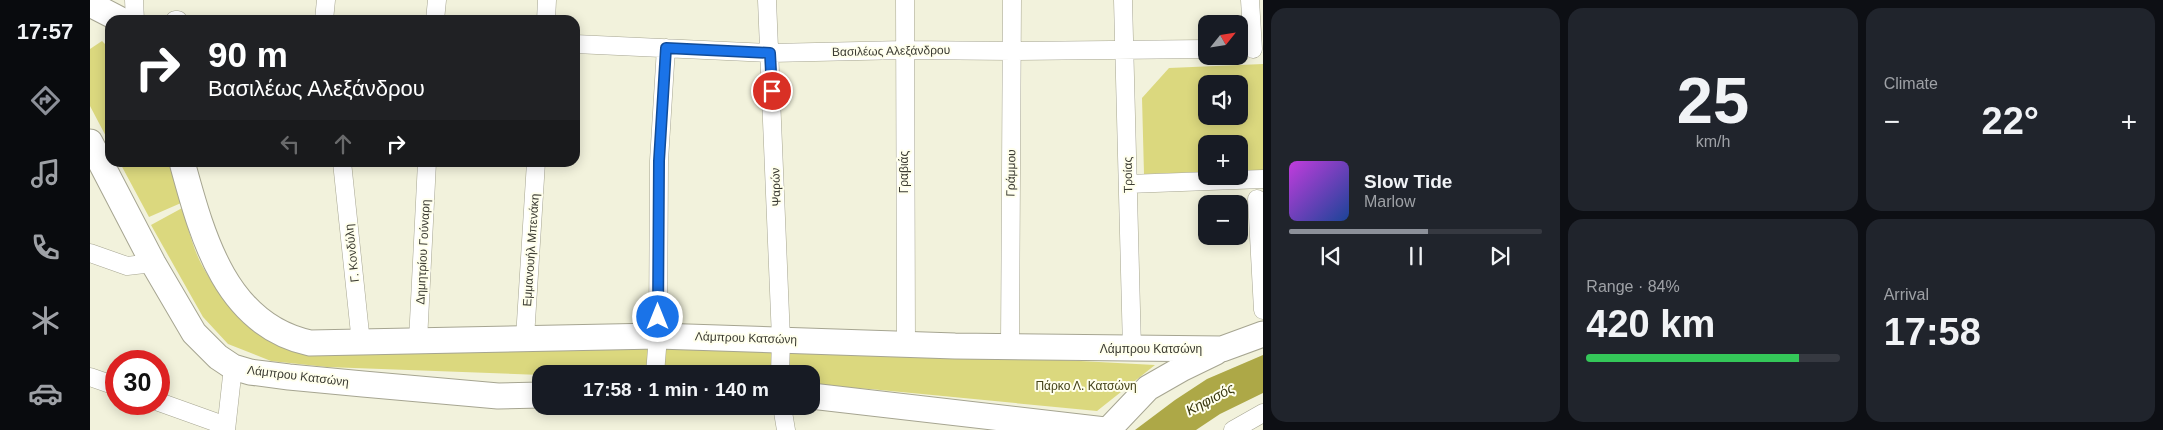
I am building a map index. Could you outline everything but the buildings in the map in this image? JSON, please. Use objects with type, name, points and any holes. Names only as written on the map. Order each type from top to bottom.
[{"type":"street","points":[[134,0],[135,15]]},
{"type":"street","points":[[324,15],[326,0]]},
{"type":"street","points":[[436,15],[437,0]]},
{"type":"street","points":[[546,15],[547,0]]},
{"type":"street","name":"Ψαρών","points":[[767,0],[781,339],[780,365]]},
{"type":"street","name":"Γραβιάς","points":[[905,0],[906,345]]},
{"type":"street","name":"Γράμμου","points":[[1010,346],[1012,0]]},
{"type":"street","name":"Τροίας","points":[[1123,0],[1132,349]]},
{"type":"street","points":[[1250,0],[1252,49]]},
{"type":"street","points":[[90,4],[111,15]]},
{"type":"street","name":"Βασιλέως Αλεξάνδρου","points":[[580,44],[770,53],[904,50],[1198,49]]},
{"type":"street","points":[[656,365],[658,336],[659,161],[666,48]]},
{"type":"street","name":"Λάμπρου Κατσώνη","points":[[90,142],[154,263],[194,333],[218,357],[233,367],[250,372],[290,378],[498,396],[532,395]]},
{"type":"street","name":"Λάμπρου Κατσώνη","points":[[184,167],[209,248],[219,270],[240,302],[259,318],[294,339],[310,343],[658,336],[906,345],[1222,349],[1263,334]]},
{"type":"street","name":"Γ. Κονδύλη","points":[[343,167],[361,343]]},
{"type":"street","name":"Δημητρίου Γούναρη","points":[[418,341],[428,167]]},
{"type":"street","name":"Εμμανουήλ Μπενάκη","points":[[525,338],[536,167]]},
{"type":"street","points":[[1128,184],[1263,179]]},
{"type":"street","points":[[1257,198],[1263,310]]},
{"type":"street","points":[[90,253],[127,266],[154,263]]},
{"type":"street","points":[[820,397],[1106,430],[1148,388],[1222,349]]},
{"type":"street","points":[[170,406],[226,428],[233,367]]},
{"type":"street","points":[[90,377],[105,382]]},
{"type":"street","points":[[1233,430],[1263,413]]},
{"type":"street","points":[[784,415],[786,430]]},
{"type":"green space","points":[[102,41],[105,44],[105,134],[90,106],[90,49]]},
{"type":"green space","points":[[1263,64],[1263,171],[1248,171],[1248,135],[1198,135],[1198,172],[1144,174],[1142,98],[1169,68]]},
{"type":"green space","points":[[122,167],[171,167],[181,203],[149,217]]},
{"type":"green space","name":"Πάρκο Λ. Κατσώνη","points":[[184,207],[191,237],[203,267],[228,303],[259,334],[1024,358],[1155,365],[1097,411],[870,389],[820,386],[820,365],[532,365],[532,375],[327,367],[271,361],[228,344],[203,317],[151,225]]},
{"type":"water","name":"Κηφισός","points":[[1263,355],[1263,393],[1220,414],[1196,430],[1135,430],[1207,379]]},
{"type":"route","points":[[658,317],[659,161],[666,48],[770,53],[772,91]]}]
